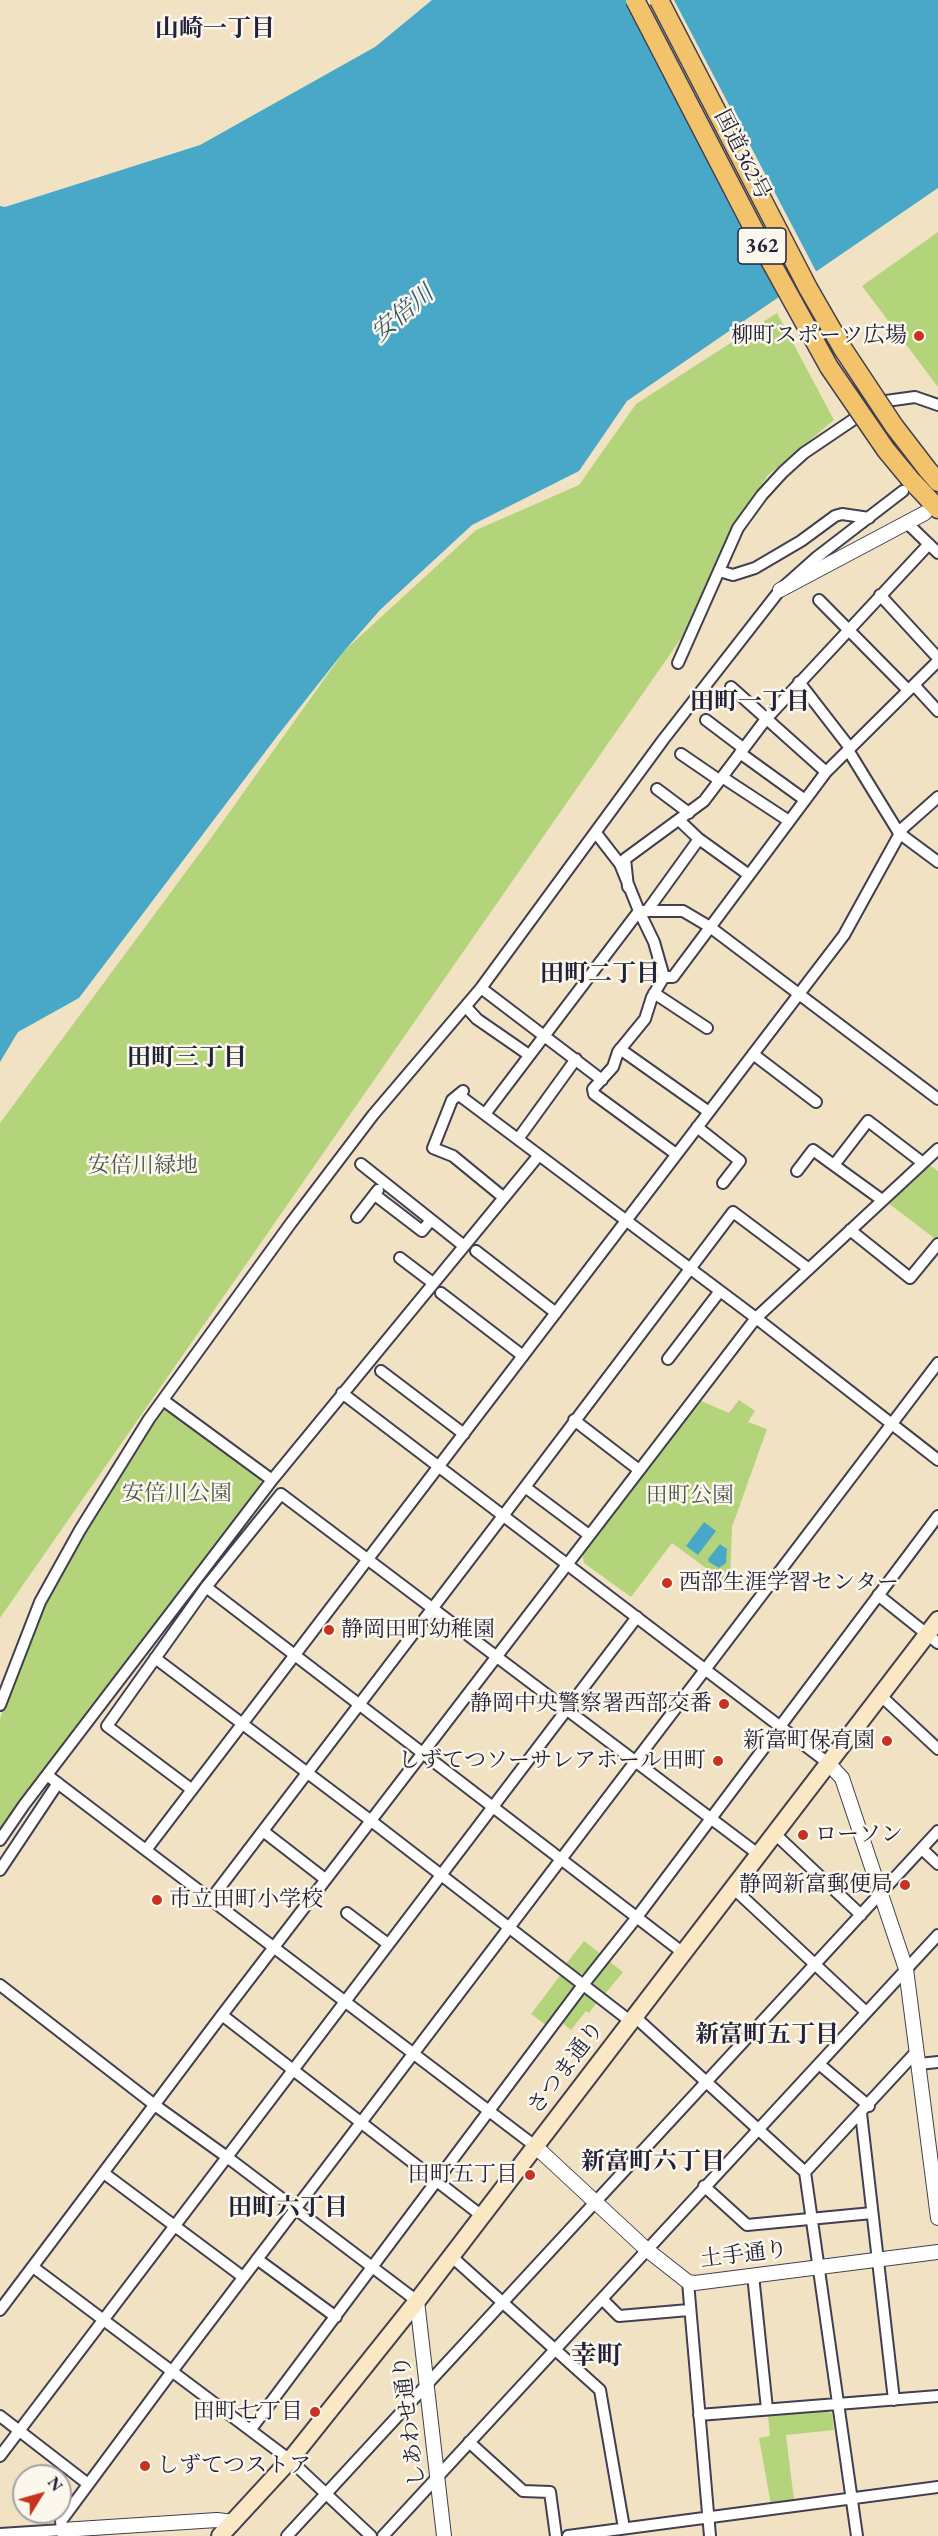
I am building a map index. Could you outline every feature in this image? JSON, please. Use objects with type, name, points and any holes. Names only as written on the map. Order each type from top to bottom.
[{"type":"highway","name":"国道362号","points":[[635,0],[767,255],[828,367],[886,450],[907,485]]},
{"type":"highway","name":"国道362号","points":[[659,0],[808,288],[843,349],[894,426],[933,475]]},
{"type":"highway","name":"362","points":[[907,485],[932,511]]},
{"type":"main road","name":"さつま通り","points":[[220,2536],[290,2460],[417,2301],[880,1695],[934,1632]]},
{"type":"street","points":[[678,663],[738,528],[762,495],[804,453],[872,407],[886,401],[915,397],[938,405]]},
{"type":"street","points":[[0,1705],[12,1670],[54,1574],[110,1480],[163,1400],[373,1115],[481,988],[663,740],[780,590],[816,556],[869,518],[907,485]]},
{"type":"street","points":[[780,590],[932,511]]},
{"type":"street","points":[[719,571],[733,575],[755,568],[801,541],[835,516],[842,514],[869,518]]},
{"type":"street","points":[[907,523],[938,553]]},
{"type":"street","points":[[628,887],[625,859],[704,801],[766,719],[929,544]]},
{"type":"street","points":[[664,977],[673,976],[826,772],[938,660],[880,595]]},
{"type":"street","points":[[819,600],[847,630],[938,711]]},
{"type":"street","points":[[799,682],[848,749],[899,833],[938,862]]},
{"type":"street","points":[[731,687],[826,772]]},
{"type":"street","points":[[706,720],[805,800]]},
{"type":"street","points":[[681,754],[789,821]]},
{"type":"street","points":[[657,789],[689,813]]},
{"type":"street","points":[[146,1850],[844,935],[899,833],[938,797]]},
{"type":"street","points":[[679,820],[699,839],[749,875]]},
{"type":"street","points":[[596,833],[620,864],[628,887],[643,911],[664,977],[654,993],[645,1018],[620,1049],[614,1067],[592,1089],[594,1094],[676,1154]]},
{"type":"street","points":[[485,1114],[544,1035],[699,839]]},
{"type":"street","points":[[643,911],[683,911],[710,927],[938,1099]]},
{"type":"street","points":[[481,988],[602,1080]]},
{"type":"street","points":[[654,993],[707,1028]]},
{"type":"street","points":[[466,1007],[477,1019],[529,1055]]},
{"type":"street","points":[[620,1049],[709,1112]]},
{"type":"street","points":[[753,1054],[816,1102]]},
{"type":"street","points":[[518,1139],[576,1059]]},
{"type":"street","points":[[503,1197],[453,1156],[433,1148],[452,1100],[461,1092],[485,1114],[538,1155],[756,1318],[938,1460]]},
{"type":"street","points":[[834,1165],[868,1121],[923,1163]]},
{"type":"street","points":[[697,1127],[740,1161],[723,1183]]},
{"type":"street","points":[[0,2310],[105,2174],[325,1879],[756,1318],[938,1149]]},
{"type":"street","points":[[797,1171],[813,1150],[882,1200]]},
{"type":"street","points":[[0,1840],[272,1480],[538,1155]]},
{"type":"street","points":[[361,1164],[464,1246]]},
{"type":"street","points":[[357,1217],[384,1183]]},
{"type":"street","points":[[375,1195],[422,1231],[431,1220]]},
{"type":"street","points":[[211,1899],[733,1212],[809,1269]]},
{"type":"street","points":[[850,1230],[910,1278],[938,1244]]},
{"type":"street","points":[[476,1251],[556,1313]]},
{"type":"street","points":[[400,1257],[433,1283]]},
{"type":"street","points":[[668,1359],[720,1291]]},
{"type":"street","points":[[441,1293],[523,1356]]},
{"type":"street","points":[[62,2530],[61,2521],[173,2370],[508,1926],[938,1363]]},
{"type":"street","points":[[381,1371],[464,1434]]},
{"type":"street","points":[[342,1393],[437,1468],[705,1668],[828,1763],[842,1778],[906,1969],[938,2218]]},
{"type":"street","points":[[163,1400],[272,1480]]},
{"type":"street","points":[[574,1420],[639,1470]]},
{"type":"street","points":[[525,1487],[589,1535]]},
{"type":"street","points":[[191,1789],[106,1725],[206,1587],[281,1494],[758,1854]]},
{"type":"street","points":[[251,2429],[938,1516]]},
{"type":"street","points":[[206,1587],[682,1952]]},
{"type":"street","points":[[878,1595],[934,1632]]},
{"type":"street","points":[[0,2456],[637,1617]]},
{"type":"street","points":[[155,1658],[583,1985],[632,2019],[706,2082],[805,2172],[857,2536]]},
{"type":"street","points":[[880,1695],[938,1749]]},
{"type":"street","points":[[47,1775],[534,2146]]},
{"type":"street","points":[[0,1870],[58,1783]]},
{"type":"street","points":[[263,1831],[325,1879]]},
{"type":"street","points":[[287,2536],[938,1831]]},
{"type":"street","points":[[774,1833],[861,1915]]},
{"type":"street","points":[[922,1849],[938,1864]]},
{"type":"street","points":[[732,1887],[866,2012]]},
{"type":"street","points":[[347,1913],[388,1944]]},
{"type":"street","points":[[383,2536],[757,2128],[938,1935]]},
{"type":"street","points":[[0,1984],[156,2106],[417,2301]]},
{"type":"street","points":[[222,2015],[482,2216]]},
{"type":"street","points":[[918,2057],[938,2062]]},
{"type":"street","points":[[805,2172],[918,2057]]},
{"type":"street","points":[[819,2064],[865,2109],[872,2213],[894,2400]]},
{"type":"street","name":"土手通り","points":[[534,2146],[646,2249],[688,2282],[938,2252]]},
{"type":"street","points":[[105,2174],[243,2277]]},
{"type":"street","points":[[704,2186],[747,2225],[872,2213]]},
{"type":"street","points":[[451,2256],[600,2390],[624,2528]]},
{"type":"street","points":[[257,2259],[336,2317]]},
{"type":"street","points":[[33,2267],[290,2460],[371,2536]]},
{"type":"street","points":[[753,2275],[767,2409]]},
{"type":"street","points":[[688,2282],[710,2536]]},
{"type":"street","points":[[602,2299],[619,2316],[689,2310]]},
{"type":"street","name":"しあわせ通り","points":[[417,2301],[444,2536]]},
{"type":"street","points":[[699,2415],[938,2396]]},
{"type":"street","points":[[0,2416],[88,2484]]},
{"type":"street","points":[[470,2442],[523,2491],[550,2492],[556,2536]]},
{"type":"street","points":[[568,2536],[938,2487]]},
{"type":"street","points":[[0,2534],[62,2530],[84,2532],[217,2520],[234,2522]]},
{"type":"green space","name":"柳町スポーツ広場","points":[[938,232],[938,387],[862,286]]},
{"type":"green space","name":"安倍川緑地","points":[[777,313],[834,420],[767,476],[715,566],[689,627],[0,1618],[0,1123],[211,838],[345,650],[476,530],[579,485],[636,404]]},
{"type":"green space","points":[[929,1165],[938,1171],[938,1241],[888,1203]]},
{"type":"green space","name":"田町公園","points":[[699,1400],[729,1413],[739,1400],[755,1411],[748,1422],[767,1429],[732,1527],[729,1585],[672,1543],[631,1597],[584,1563],[582,1553]]},
{"type":"green space","name":"安倍川公園","points":[[164,1405],[261,1476],[260,1484],[0,1835],[0,1719],[13,1682],[44,1606],[70,1558],[121,1470]]},
{"type":"green space","points":[[584,1941],[601,1954],[586,1974],[578,1973],[566,1964]]},
{"type":"green space","points":[[606,1959],[623,1972],[605,1994],[592,1984],[591,1979]]},
{"type":"green space","points":[[562,1973],[575,1983],[575,1989],[547,2026],[531,2014]]},
{"type":"green space","points":[[586,1992],[598,2001],[589,2013],[586,2011],[571,2030],[560,2021],[581,1993]]},
{"type":"green space","points":[[828,2411],[832,2414],[834,2430],[786,2435],[794,2500],[771,2505],[759,2438],[770,2436],[768,2416]]},
{"type":"water","name":"安倍川","points":[[432,0],[938,0],[938,188],[627,401],[579,471],[472,525],[380,610],[345,650],[278,735],[79,998],[18,1032],[0,1062],[0,206],[5,207],[200,145],[375,47]]},
{"type":"water","points":[[704,1522],[716,1531],[698,1555],[686,1546]]},
{"type":"water","points":[[720,1544],[727,1549],[726,1563],[719,1568],[708,1559]]},
{"type":"pier","points":[[626,0],[674,0],[818,275],[782,300]]},
{"type":"place","name":"柳町スポーツ広場","points":[[919,336]]},
{"type":"place","name":"西部生涯学習センター","points":[[667,1583]]},
{"type":"place","name":"静岡田町幼稚園","points":[[329,1630]]},
{"type":"place","name":"静岡中央警察署西部交番","points":[[724,1704]]},
{"type":"place","name":"新富町保育園","points":[[887,1741]]},
{"type":"place","name":"しずてつソーサレアホール田町","points":[[718,1761]]},
{"type":"place","name":"ローソン","points":[[803,1835]]},
{"type":"place","name":"静岡新富郵便局","points":[[905,1885]]},
{"type":"place","name":"市立田町小学校","points":[[157,1900]]},
{"type":"place","name":"田町五丁目","points":[[530,2175]]},
{"type":"place","name":"田町七丁目","points":[[315,2412]]},
{"type":"place","name":"しずてつストア","points":[[145,2466]]},
{"type":"district","name":"山崎一丁目","points":[[215,29]]},
{"type":"district","name":"田町一丁目","points":[[750,702]]},
{"type":"district","name":"田町二丁目","points":[[600,974]]},
{"type":"district","name":"田町三丁目","points":[[187,1058]]},
{"type":"district","name":"新富町五丁目","points":[[767,2035]]},
{"type":"district","name":"新富町六丁目","points":[[653,2162]]},
{"type":"district","name":"田町六丁目","points":[[288,2208]]},
{"type":"district","name":"幸町","points":[[597,2357]]}]
